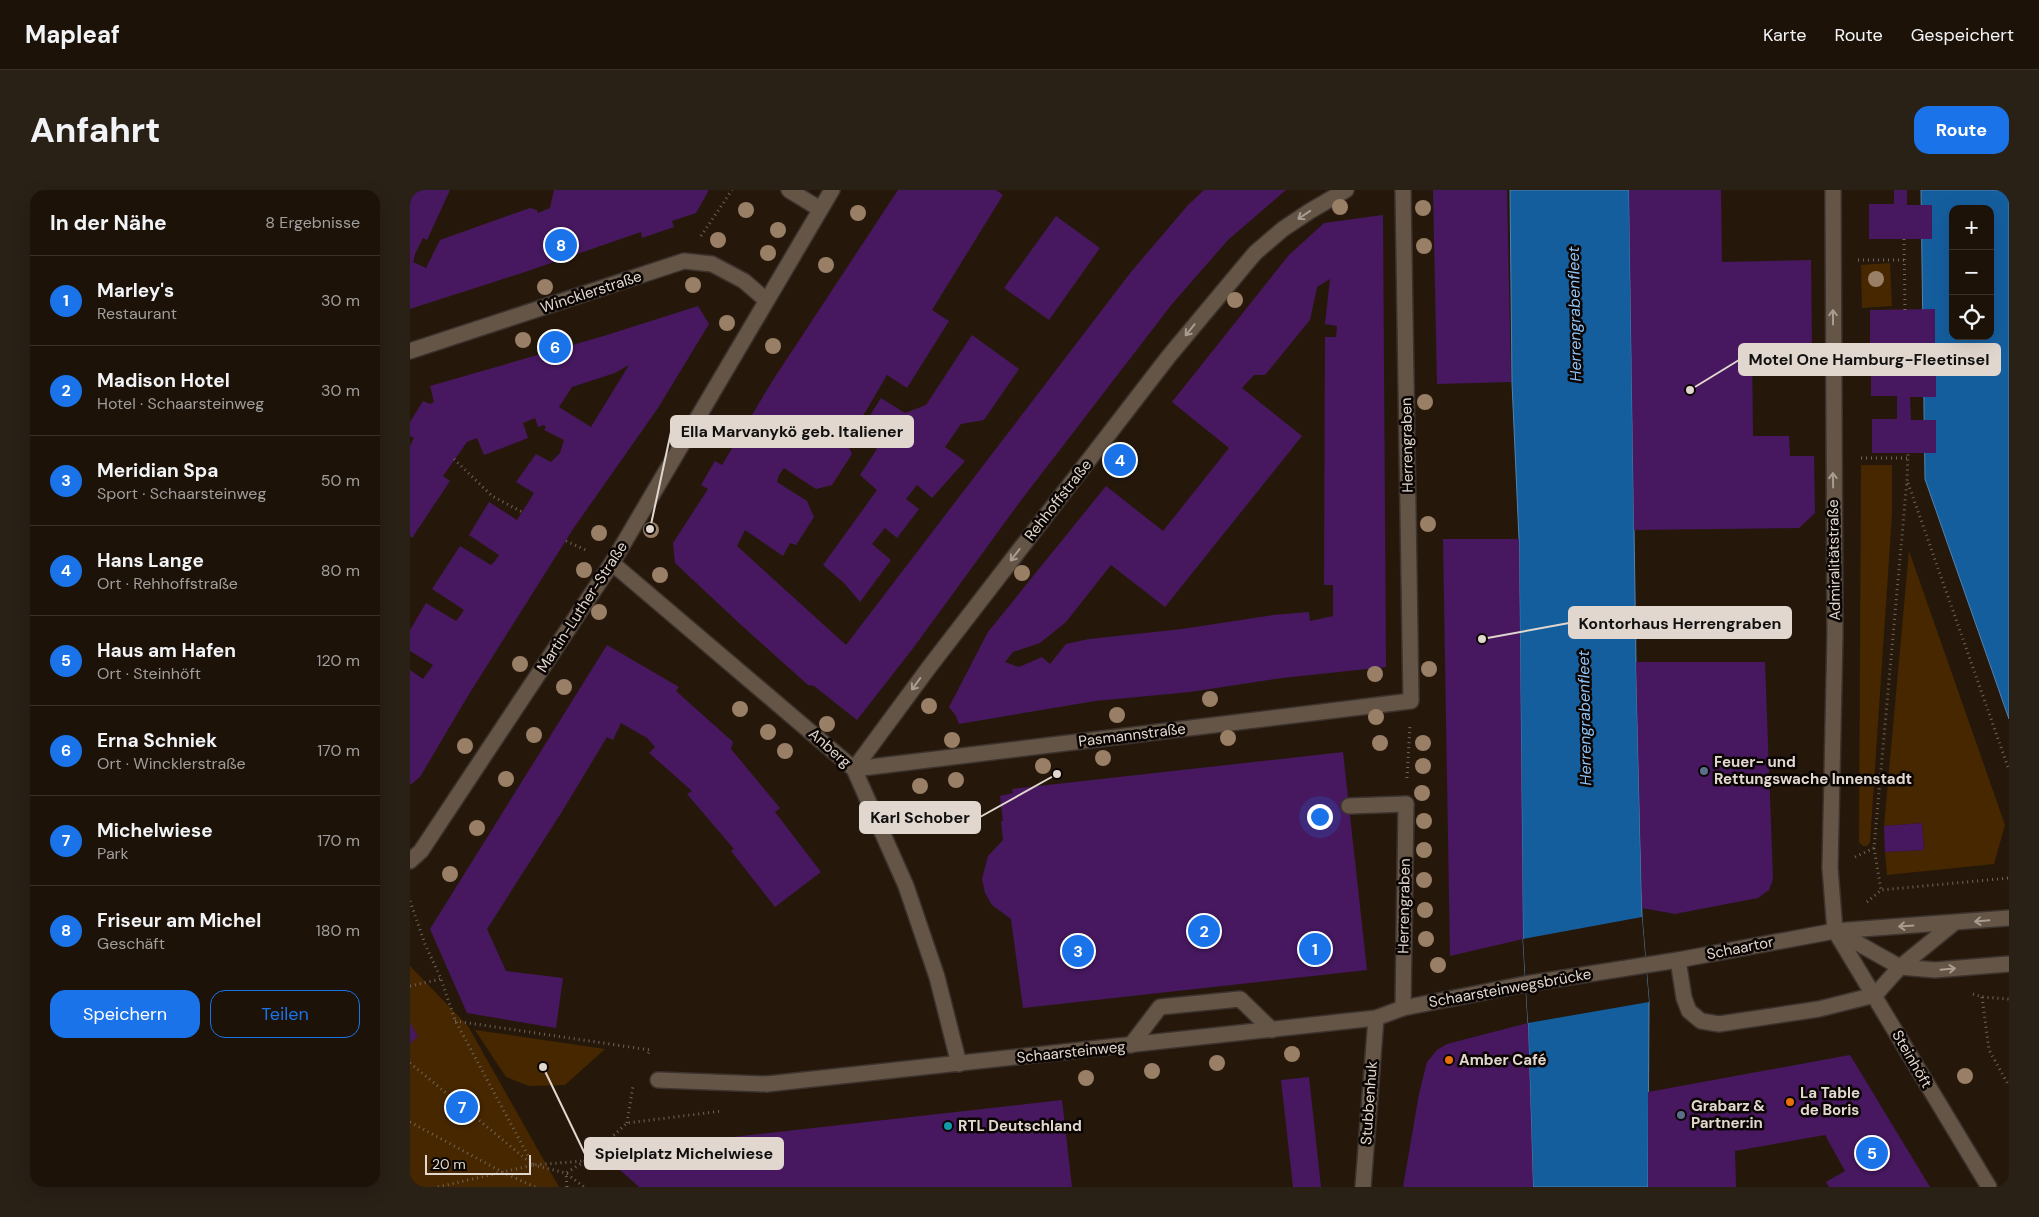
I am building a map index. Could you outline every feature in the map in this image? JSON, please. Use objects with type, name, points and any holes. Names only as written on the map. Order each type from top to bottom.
[{"type":"street","points":[[789,190],[820,208]]},
{"type":"street","name":"Martin-Luther-Straße","points":[[410,861],[421,851],[612,562],[832,190]]},
{"type":"street","name":"Rehhoffstraße","points":[[854,768],[930,666],[1169,356],[1236,275],[1255,253],[1283,229],[1346,190]]},
{"type":"street","name":"Herrengraben","points":[[1403,190],[1411,701]]},
{"type":"street","name":"Admiralitätstraße","points":[[1833,190],[1835,634],[1830,868],[1835,931]]},
{"type":"street","name":"Wincklerstraße","points":[[410,351],[684,261],[712,264],[744,281],[766,300]]},
{"type":"street","name":"Anberg","points":[[612,562],[854,768],[906,886],[937,977],[959,1064]]},
{"type":"street","name":"Pasmannstraße","points":[[854,768],[1411,701]]},
{"type":"street","points":[[1349,806],[1406,804]]},
{"type":"street","name":"Herrengraben","points":[[1403,1008],[1406,804]]},
{"type":"street","name":"Schaartor","points":[[1646,965],[1835,931],[2009,918]]},
{"type":"street","points":[[1678,960],[1684,998],[1689,1011],[1701,1022],[1719,1024],[1819,1008],[1875,995],[1900,966],[1954,923]]},
{"type":"street","points":[[1835,931],[1900,966],[1935,970],[2009,964]]},
{"type":"street","name":"Steinhöft","points":[[1835,931],[1989,1187]]},
{"type":"street","name":"Schaarsteinwegsbrücke","points":[[1376,1018],[1403,1008],[1525,984],[1646,965]]},
{"type":"street","points":[[1131,1045],[1160,1007],[1240,999],[1272,1030]]},
{"type":"street","name":"Schaarsteinweg","points":[[658,1080],[767,1084],[1376,1018]]},
{"type":"street","name":"Stubbenhuk","points":[[1363,1187],[1376,1018]]},
{"type":"path","points":[[684,261],[732,190]]},
{"type":"path","points":[[1904,239],[1905,310]]},
{"type":"path","points":[[1832,260],[1905,260]]},
{"type":"path","points":[[1833,458],[1908,456],[1874,848],[1880,890]]},
{"type":"path","points":[[454,460],[492,496],[522,512]]},
{"type":"path","points":[[1907,480],[2009,770]]},
{"type":"path","points":[[1406,804],[1411,701]]},
{"type":"path","points":[[1830,868],[1874,848]]},
{"type":"path","points":[[1835,931],[1880,890],[2009,878]]},
{"type":"path","points":[[410,901],[455,1020],[533,1165]]},
{"type":"path","points":[[410,986],[441,979]]},
{"type":"path","points":[[1982,997],[1989,1050],[2009,1086]]},
{"type":"path","points":[[455,1020],[650,1050]]},
{"type":"path","points":[[410,1062],[533,1165],[566,1173],[584,1187]]},
{"type":"path","points":[[566,1173],[587,1160],[627,1123],[728,1110]]},
{"type":"path","points":[[410,1122],[504,1173],[535,1187]]},
{"type":"path","points":[[438,1187],[533,1165],[587,1160]]},
{"type":"path","points":[[566,1173],[566,1187]]},
{"type":"shaded area","points":[[1890,263],[1892,306],[1862,308],[1861,265]]},
{"type":"shaded area","points":[[1861,465],[1892,465],[1892,514],[1870,842],[1867,846],[1863,846],[1859,842]]},
{"type":"shaded area","points":[[1909,551],[2005,825],[1994,864],[1887,875],[1885,852],[1924,850],[1922,823],[1884,826]]},
{"type":"shaded area","points":[[410,966],[468,1026],[559,1187],[410,1187]]},
{"type":"shaded area","points":[[475,1030],[605,1049],[565,1085],[529,1086],[506,1077]]},
{"type":"water","name":"Herrengrabenfleet","points":[[1510,190],[1629,190],[1642,917],[1649,1002],[1648,1187],[1533,1187],[1528,1023],[1523,939],[1519,539],[1512,383]]},
{"type":"water","points":[[1921,190],[2009,190],[2009,719],[1925,479]]},
{"type":"pier","points":[[1642,917],[1649,1002],[1528,1023],[1523,939]]},
{"type":"building","points":[[410,190],[450,190],[427,240],[423,238],[415,254],[413,262],[426,268],[440,240],[530,208],[537,210],[538,213],[550,208],[554,190],[709,190],[696,213],[672,221],[674,227],[642,238],[641,232],[410,309]]},
{"type":"building","points":[[898,190],[996,190],[1003,195],[932,310],[949,321],[907,388],[887,375],[847,443],[852,454],[832,485],[816,489],[784,468],[779,475],[777,482],[807,501],[814,517],[796,545],[790,543],[783,556],[745,530],[737,546],[846,645],[1131,272],[1188,205],[1204,190],[1286,190],[1228,240],[1172,304],[1019,503],[914,647],[857,720],[814,686],[808,685],[675,563],[673,543],[708,489],[701,485],[715,461],[722,465],[773,380]]},
{"type":"building","points":[[1433,190],[1507,190],[1511,382],[1437,384]]},
{"type":"building","points":[[1629,190],[1721,190],[1722,262],[1811,260],[1812,351],[1752,352],[1753,436],[1789,436],[1790,456],[1814,456],[1815,513],[1799,528],[1634,530]]},
{"type":"building","points":[[1894,190],[1907,190],[1907,205],[1932,205],[1932,239],[1869,239],[1869,204],[1894,204]]},
{"type":"building","points":[[1383,215],[1386,667],[1282,678],[1190,692],[1095,701],[959,724],[949,707],[988,632],[1106,486],[1163,531],[1229,448],[1172,402],[1288,256],[1324,223]],"holes":[[[1330,279],[1325,324],[1337,326],[1336,337],[1325,337],[1324,585],[1333,585],[1333,616],[1310,621],[1309,612],[1273,615],[1182,629],[1089,639],[1066,644],[1050,664],[1042,657],[1019,667],[1005,662],[1013,652],[1040,643],[1066,622],[1111,565],[1165,607],[1302,436],[1242,388],[1254,375],[1265,375],[1310,320],[1317,287]]]},
{"type":"building","points":[[1056,216],[1100,248],[1049,320],[1004,288]]},
{"type":"building","points":[[698,306],[709,324],[658,408],[573,529],[466,699],[420,777],[410,785],[410,670],[423,679],[433,665],[410,651],[410,630],[426,603],[456,621],[464,610],[432,589],[460,546],[491,565],[495,561],[499,555],[469,535],[489,502],[517,520],[534,493],[516,482],[536,454],[551,462],[560,453],[564,440],[544,430],[546,427],[544,425],[538,427],[535,418],[523,423],[528,438],[484,455],[477,438],[467,442],[443,476],[450,481],[412,538],[410,536],[410,446],[414,438],[410,436],[410,422],[423,401],[430,404],[434,402],[430,386],[607,335]],"holes":[[[629,365],[591,427],[559,407],[572,387],[615,373]]]},
{"type":"building","points":[[1935,309],[1935,345],[1910,345],[1909,364],[1936,364],[1936,397],[1910,397],[1911,420],[1936,420],[1936,453],[1872,453],[1872,419],[1897,419],[1897,396],[1871,396],[1871,364],[1897,364],[1897,345],[1870,345],[1870,310]]},
{"type":"building","points":[[972,335],[1019,369],[984,420],[961,424],[945,447],[965,461],[932,498],[917,485],[906,499],[919,509],[897,538],[885,528],[872,544],[891,560],[860,602],[844,583],[823,565],[877,490],[860,475],[877,449],[857,436],[881,398],[905,413],[926,405]]},
{"type":"building","points":[[1443,539],[1519,539],[1523,939],[1450,956]]},
{"type":"building","points":[[607,645],[679,687],[676,691],[733,742],[731,749],[780,808],[775,812],[821,872],[775,907],[731,851],[734,849],[687,794],[692,791],[649,753],[655,747],[647,738],[621,723],[613,740],[607,737],[487,929],[506,971],[563,978],[556,1028],[467,1013],[430,929]]},
{"type":"building","name":"Feuer- und Rettungswache Innenstadt","points":[[1636,662],[1765,662],[1773,879],[1769,890],[1758,898],[1675,914],[1642,908]]},
{"type":"building","points":[[1343,752],[1367,970],[1023,1008],[1011,919],[992,905],[985,893],[982,879],[988,856],[1003,840],[1000,796],[1013,793],[1012,789]]},
{"type":"building","points":[[1922,823],[1924,850],[1885,852],[1884,826]]},
{"type":"building","points":[[410,1023],[418,1036],[410,1044]]},
{"type":"building","points":[[1528,1023],[1533,1187],[1403,1187],[1419,1094],[1427,1062],[1437,1050],[1447,1044]]},
{"type":"building","points":[[1850,1055],[1930,1187],[1829,1187],[1826,1182],[1845,1171],[1825,1135],[1735,1151],[1736,1187],[1648,1187],[1648,1092]]},
{"type":"building","points":[[1309,1077],[1321,1187],[1293,1187],[1281,1080]]},
{"type":"building","name":"RTL Deutschland","points":[[1062,1100],[1072,1187],[639,1187],[600,1152]]},
{"type":"place","name":"Friseur am Michel","points":[[561,245]]},
{"type":"place","name":"Erna Schniek","points":[[555,347]]},
{"type":"place","name":"Motel One Hamburg-Fleetinsel","points":[[1690,390]]},
{"type":"place","name":"Hans Lange","points":[[1120,460]]},
{"type":"place","name":"Ella Marvanykö geb. Italiener","points":[[650,529]]},
{"type":"place","name":"Kontorhaus Herrengraben","points":[[1482,639]]},
{"type":"place","name":"Feuer- und Rettungswache Innenstadt","points":[[1704,771]]},
{"type":"place","name":"Karl Schober","points":[[1057,774]]},
{"type":"place","name":"Madison Hotel","points":[[1204,931]]},
{"type":"place","name":"Marley's","points":[[1315,949]]},
{"type":"place","name":"Meridian Spa","points":[[1078,951]]},
{"type":"place","name":"Amber Café","points":[[1449,1060]]},
{"type":"place","name":"Spielplatz Michelwiese","points":[[543,1067]]},
{"type":"place","name":"La Table de Boris","points":[[1790,1102]]},
{"type":"place","name":"Michelwiese","points":[[462,1107]]},
{"type":"place","name":"Grabarz & Partner:in","points":[[1681,1115]]},
{"type":"place","name":"RTL Deutschland","points":[[948,1126]]},
{"type":"place","name":"Haus am Hafen","points":[[1872,1153]]}]
